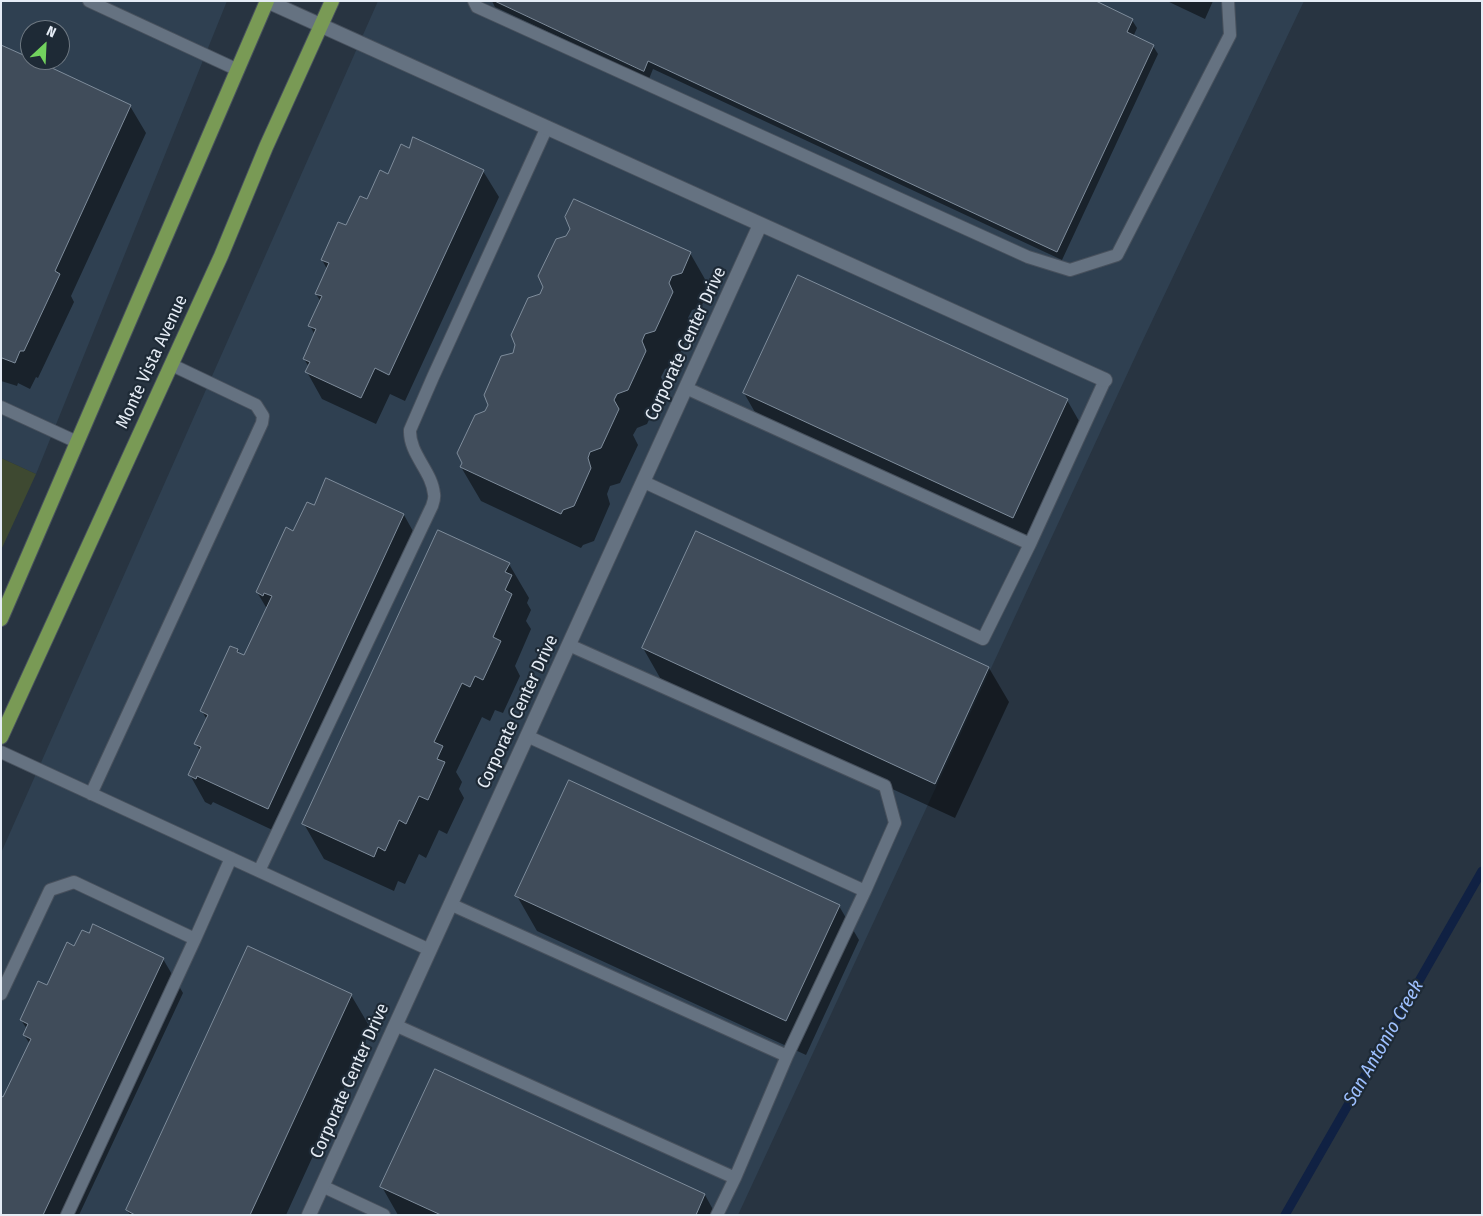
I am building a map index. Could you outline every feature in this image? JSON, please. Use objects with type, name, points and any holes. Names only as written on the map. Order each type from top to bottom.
[{"type":"main road","name":"Monte Vista Avenue","points":[[1,619],[267,1]]},
{"type":"main road","name":"Monte Vista Avenue","points":[[1,737],[172,365],[221,256],[266,147],[332,1]]},
{"type":"street","points":[[267,1],[322,24],[760,225],[1105,380]]},
{"type":"street","name":"Corporate Center Drive","points":[[309,1215],[760,225]]},
{"type":"lane","points":[[89,1],[238,70]]},
{"type":"lane","points":[[474,1],[477,7],[1019,252],[1070,270],[1117,255],[1230,35],[1228,1]]},
{"type":"lane","points":[[259,871],[432,506],[435,495],[410,439],[410,430],[547,127]]},
{"type":"lane","points":[[91,794],[262,423],[263,416],[256,405],[172,365]]},
{"type":"lane","points":[[644,482],[983,639],[1030,544],[1105,380]]},
{"type":"lane","points":[[686,388],[1030,544]]},
{"type":"lane","points":[[1,407],[77,442]]},
{"type":"lane","points":[[568,646],[885,786],[895,823],[865,891],[786,1056],[735,1178],[717,1215]]},
{"type":"lane","points":[[527,736],[865,891]]},
{"type":"lane","points":[[1,752],[430,950]]},
{"type":"lane","points":[[67,1215],[231,858]]},
{"type":"lane","points":[[1,994],[50,890],[74,882],[195,939]]},
{"type":"lane","points":[[450,904],[786,1056]]},
{"type":"lane","points":[[396,1025],[735,1178]]},
{"type":"lane","points":[[322,1186],[384,1215]]},
{"type":"shaded area","points":[[1,1],[227,1],[36,474],[1,458]]},
{"type":"shaded area","points":[[378,1],[1304,1],[1142,342],[738,1215],[1,1215],[1,853]]},
{"type":"green space","points":[[1,458],[36,474],[1,550]]},
{"type":"building","points":[[495,1],[1096,1],[1133,19],[1127,32],[1154,45],[1057,252],[648,61],[644,71]]},
{"type":"building","points":[[1,45],[20,54],[20,70],[56,70],[131,105],[55,271],[60,274],[24,351],[20,351],[15,363],[1,359]]},
{"type":"building","points":[[413,137],[484,170],[389,375],[375,368],[361,398],[305,372],[310,362],[303,359],[316,329],[308,326],[322,296],[315,294],[329,263],[321,260],[338,222],[346,225],[360,196],[367,199],[380,170],[388,174],[401,144],[409,148]]},
{"type":"building","points":[[574,199],[691,252],[682,273],[672,276],[669,283],[673,292],[655,331],[645,334],[642,341],[646,351],[628,390],[617,394],[614,400],[619,409],[601,448],[590,452],[588,458],[591,468],[574,506],[563,510],[561,514],[460,467],[462,463],[457,453],[475,415],[485,411],[488,405],[484,395],[501,356],[513,353],[515,345],[511,335],[528,298],[540,294],[543,287],[538,276],[556,239],[566,236],[570,229],[565,217]]},
{"type":"building","points":[[798,275],[1068,399],[1013,518],[743,393]]},
{"type":"building","points":[[326,478],[404,514],[268,809],[197,776],[196,779],[188,775],[201,747],[194,744],[208,715],[200,711],[230,646],[238,649],[237,652],[244,655],[272,596],[264,593],[263,596],[256,592],[286,527],[293,531],[307,502],[314,505]]},
{"type":"building","points":[[438,530],[510,563],[505,572],[512,575],[505,590],[512,594],[493,637],[501,641],[483,680],[475,676],[470,687],[462,683],[434,742],[443,746],[437,759],[445,762],[428,800],[419,796],[406,824],[399,820],[385,851],[378,847],[374,857],[302,824]]},
{"type":"building","points":[[696,531],[989,667],[935,784],[642,648]]},
{"type":"building","points":[[569,780],[840,905],[786,1021],[515,896]]},
{"type":"building","points":[[93,924],[164,958],[43,1215],[1,1215],[1,1096],[3,1097],[31,1039],[23,1035],[28,1024],[20,1020],[38,981],[47,985],[67,942],[74,946],[82,930],[89,933]]},
{"type":"building","points":[[248,946],[352,994],[250,1215],[135,1215],[126,1210]]},
{"type":"building","points":[[435,1069],[705,1194],[696,1215],[441,1215],[380,1187]]},
{"type":"waterway","name":"San Antonio Creek","points":[[1285,1215],[1482,871]]}]
